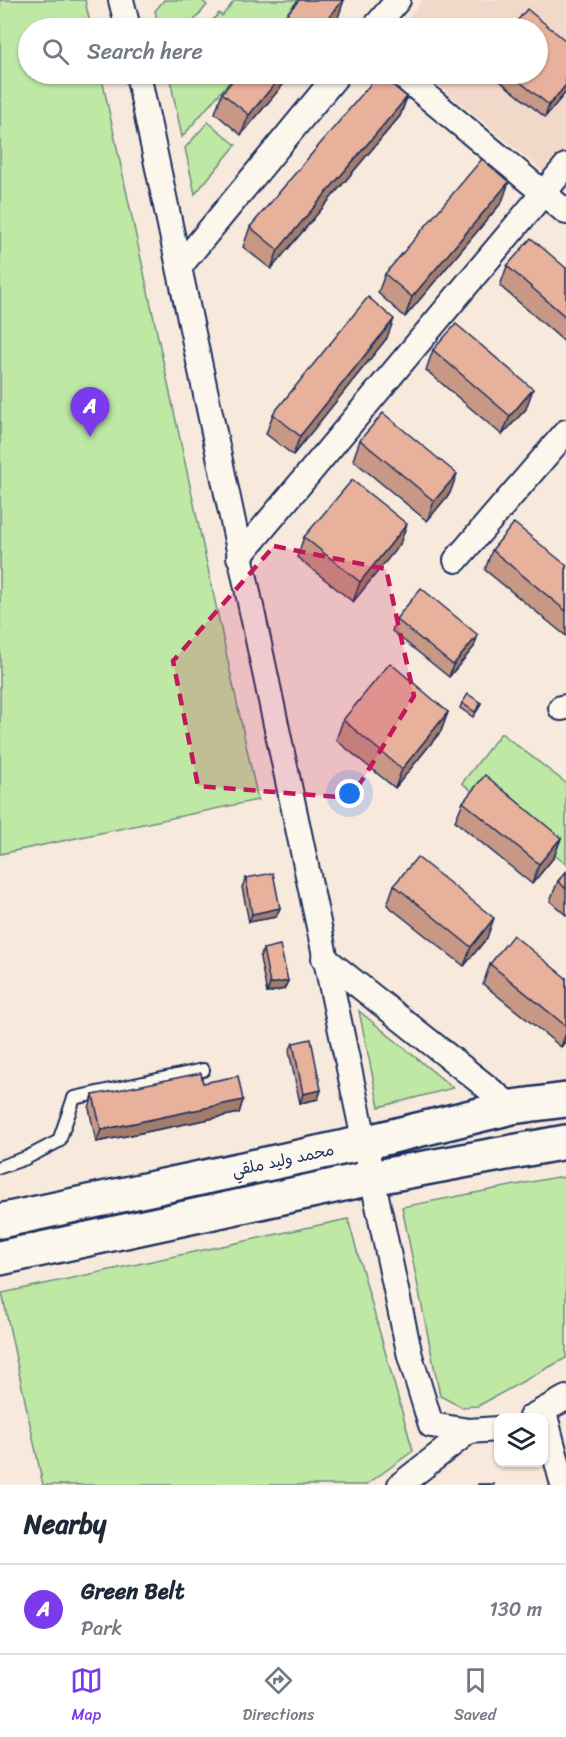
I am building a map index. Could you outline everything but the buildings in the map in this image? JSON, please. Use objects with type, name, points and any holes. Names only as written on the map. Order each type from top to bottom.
[{"type":"street","points":[[121,0],[126,18]]},
{"type":"street","points":[[383,18],[398,0]]},
{"type":"street","points":[[140,84],[410,1356],[431,1425],[469,1431],[494,1429]]},
{"type":"street","points":[[180,266],[330,84]]},
{"type":"street","points":[[412,84],[566,212]]},
{"type":"street","points":[[239,557],[566,166]]},
{"type":"street","points":[[456,560],[566,432]]},
{"type":"street","points":[[324,958],[512,1107]]},
{"type":"street","name":"محمد وليد ملقي","points":[[0,1221],[364,1143],[512,1107],[566,1100]]},
{"type":"street","points":[[0,1258],[371,1178],[566,1142]]},
{"type":"street","points":[[540,1413],[566,1398]]},
{"type":"street","points":[[400,1485],[428,1475],[469,1431]]},
{"type":"street","points":[[548,1445],[563,1485]]},
{"type":"lane","points":[[0,1167],[26,1158],[59,1141],[74,1098],[203,1070]]},
{"type":"highlighted area","points":[[274,546],[386,569],[414,696],[351,798],[198,786],[173,661]]},
{"type":"shaded area","points":[[423,0],[566,0],[566,190],[437,84],[548,84],[548,18],[408,18]]},
{"type":"green space","points":[[0,0],[85,0],[89,18],[18,18],[18,84],[103,84],[258,800],[0,854]]},
{"type":"green space","points":[[164,0],[201,0],[207,5],[196,18],[157,18],[155,11]]},
{"type":"green space","points":[[235,0],[298,0],[283,18],[215,18],[219,13],[222,16]]},
{"type":"green space","points":[[171,84],[227,84],[182,137]]},
{"type":"green space","points":[[208,122],[236,145],[195,194],[185,148]]},
{"type":"green space","points":[[501,733],[566,783],[566,864],[462,783]]},
{"type":"green space","points":[[359,1011],[453,1088],[379,1107]]},
{"type":"green space","points":[[557,1177],[566,1178],[566,1358],[478,1406],[461,1407],[440,1396],[402,1207]]},
{"type":"green space","points":[[348,1219],[413,1451],[366,1485],[43,1485],[2,1293]]},
{"type":"place","name":"Green Belt","points":[[90,437]]}]
